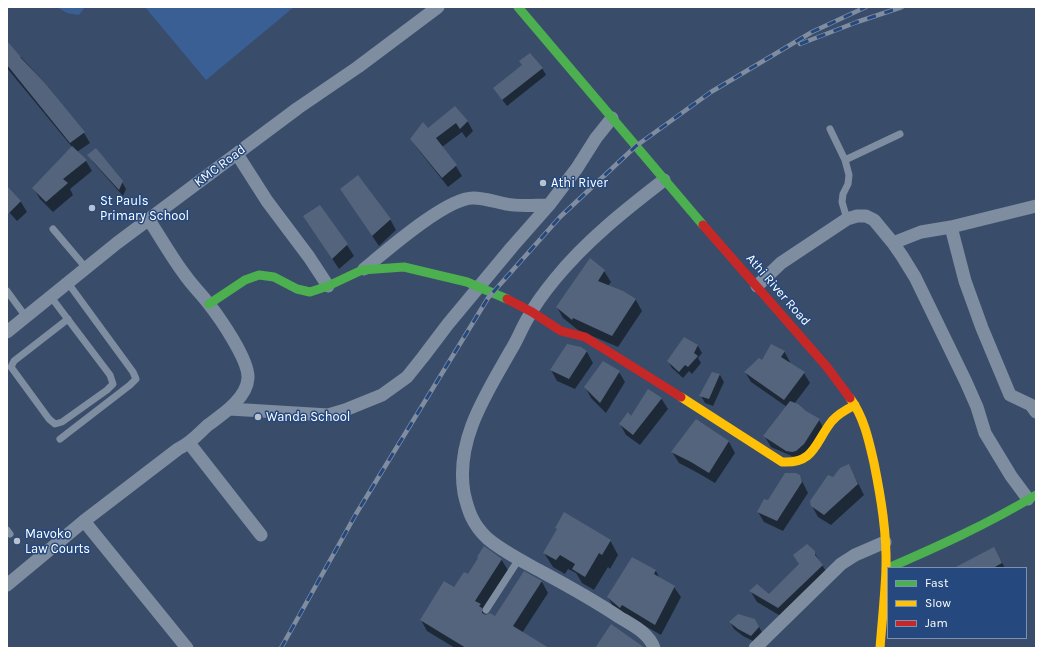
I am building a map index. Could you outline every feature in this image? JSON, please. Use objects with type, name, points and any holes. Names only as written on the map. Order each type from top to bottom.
[{"type":"street","name":"KMC Road","points":[[7,332],[86,268],[149,220],[298,108],[358,67],[438,7]]},
{"type":"street","name":"Athi River Road","points":[[519,7],[664,180],[827,367],[854,405],[869,439],[881,497],[886,569],[880,648]]},
{"type":"street","points":[[230,409],[328,415],[345,410],[382,395],[407,377],[478,287],[549,205],[577,168],[596,138],[612,118]]},
{"type":"street","points":[[237,154],[267,201],[310,257],[328,286]]},
{"type":"street","points":[[654,648],[652,641],[638,629],[587,596],[519,559],[489,539],[477,528],[467,507],[464,489],[463,459],[469,434],[476,415],[532,312],[556,278],[613,220],[664,180]]},
{"type":"street","points":[[209,304],[246,280],[259,275],[274,277],[297,288],[310,292],[328,286],[362,270],[409,232],[460,200],[472,198],[487,199],[508,204],[549,205]]},
{"type":"street","points":[[893,243],[921,232],[952,227],[1036,206]]},
{"type":"street","points":[[757,286],[780,263],[847,219],[857,216],[866,216],[874,220],[893,243],[915,277],[966,382],[986,433],[1011,476],[1032,497],[1008,512],[944,544],[891,567]]},
{"type":"street","points":[[7,585],[84,521],[178,449],[189,444],[208,426],[230,409],[244,391],[248,378],[247,370],[238,349],[209,304],[185,275],[149,220]]},
{"type":"street","points":[[952,227],[965,281],[985,335],[1010,395],[1031,405],[1036,412]]},
{"type":"street","points":[[362,270],[404,267],[448,277],[510,300],[561,331],[585,337],[782,462],[792,464],[807,458],[837,415],[854,405]]},
{"type":"street","points":[[189,444],[261,535]]},
{"type":"street","points":[[84,521],[186,648]]},
{"type":"street","points":[[755,648],[841,564],[855,555],[885,542]]},
{"type":"lane","points":[[830,129],[845,160],[849,175],[848,184],[843,194],[842,202],[847,219]]},
{"type":"lane","points":[[845,160],[900,134]]},
{"type":"lane","points":[[52,229],[86,268]]},
{"type":"lane","points":[[60,439],[136,379],[133,372],[68,283]]},
{"type":"lane","points":[[7,291],[26,317]]},
{"type":"lane","points":[[51,296],[110,375],[113,384],[107,390],[62,422],[55,424],[49,419],[11,367],[14,361],[68,319]]},
{"type":"lane","points":[[486,610],[519,559]]},
{"type":"shaded area","points":[[57,7],[85,7],[79,15],[67,13]]},
{"type":"shaded area","points":[[145,7],[294,7],[206,80]]},
{"type":"building","points":[[7,41],[44,82],[85,132],[70,143],[7,65]]},
{"type":"building","points":[[530,53],[543,68],[502,100],[493,88],[522,65],[519,61]]},
{"type":"building","points":[[455,106],[468,121],[460,129],[456,123],[436,138],[457,165],[442,178],[410,139],[423,122],[428,128]]},
{"type":"building","points":[[72,146],[87,160],[63,179],[68,183],[46,202],[32,188]]},
{"type":"building","points":[[96,148],[123,181],[119,190],[87,155]]},
{"type":"building","points":[[358,175],[391,219],[372,236],[340,189]]},
{"type":"building","points":[[7,186],[21,201],[7,215]]},
{"type":"building","points":[[320,205],[348,244],[332,259],[303,216]]},
{"type":"building","points":[[590,258],[605,270],[598,281],[623,291],[636,299],[612,336],[573,318],[572,320],[556,307]]},
{"type":"building","points":[[684,337],[698,345],[694,353],[698,356],[688,367],[685,365],[679,372],[667,361]]},
{"type":"building","points":[[567,344],[581,347],[587,351],[569,379],[550,370]]},
{"type":"building","points":[[771,344],[785,351],[781,357],[805,372],[784,400],[744,372],[759,358],[762,360]]},
{"type":"building","points":[[603,361],[620,371],[600,403],[584,387]]},
{"type":"building","points":[[712,372],[720,374],[709,399],[699,396]]},
{"type":"building","points":[[648,389],[662,398],[633,435],[619,424],[628,412],[631,416]]},
{"type":"building","points":[[790,401],[798,404],[806,411],[820,419],[804,444],[796,451],[792,452],[786,451],[763,436]]},
{"type":"building","points":[[696,419],[729,441],[709,473],[671,452]]},
{"type":"building","points":[[849,464],[858,484],[824,515],[811,506],[810,501],[828,475],[833,477],[840,468]]},
{"type":"building","points":[[785,473],[796,473],[800,475],[802,482],[777,521],[757,512],[764,499],[768,500]]},
{"type":"building","points":[[564,512],[611,540],[602,555],[599,553],[585,577],[572,569],[575,564],[560,555],[556,560],[543,553],[557,529],[555,528]]},
{"type":"building","points":[[807,544],[815,551],[815,555],[823,565],[778,608],[749,591],[757,584],[769,594],[799,564],[793,555]]},
{"type":"building","points":[[484,546],[502,559],[475,601],[481,604],[479,606],[482,608],[482,613],[486,615],[490,613],[495,616],[524,571],[542,581],[513,626],[549,648],[466,648],[420,620],[444,581],[454,587],[464,572],[468,574]]},
{"type":"building","points":[[994,547],[1002,563],[995,567],[956,567]]},
{"type":"building","points":[[632,557],[656,570],[654,574],[675,586],[655,625],[622,605],[620,608],[607,597]]},
{"type":"building","points":[[738,614],[755,619],[759,627],[751,636],[729,622]]},
{"type":"building","points":[[611,624],[645,648],[595,648]]},
{"type":"railway","points":[[281,648],[356,514],[488,298],[560,217],[636,146],[711,92],[812,32],[866,7]]},
{"type":"railway","points":[[800,44],[857,22],[902,7]]},
{"type":"traffic: fast","points":[[518,7],[703,225]]},
{"type":"traffic: fast","points":[[209,304],[245,280],[259,275],[274,277],[297,289],[310,292],[328,286],[362,270],[404,267],[467,282],[507,299]]},
{"type":"traffic: fast","points":[[890,567],[962,535],[1036,495]]},
{"type":"traffic: slow","points":[[681,397],[782,462],[793,462],[808,455],[813,450],[832,421],[855,405]]},
{"type":"traffic: slow","points":[[850,398],[859,413],[868,438],[877,476],[883,516],[886,542],[886,569],[880,648]]},
{"type":"traffic: jam","points":[[703,225],[827,367],[850,398]]},
{"type":"traffic: jam","points":[[507,299],[532,312],[561,331],[585,337],[681,397]]},
{"type":"place","name":"Athi River","points":[[543,183]]},
{"type":"place","name":"St Pauls Primary School","points":[[92,208]]},
{"type":"place","name":"Wanda School","points":[[258,417]]},
{"type":"place","name":"Mavoko Law Courts","points":[[17,541]]}]
